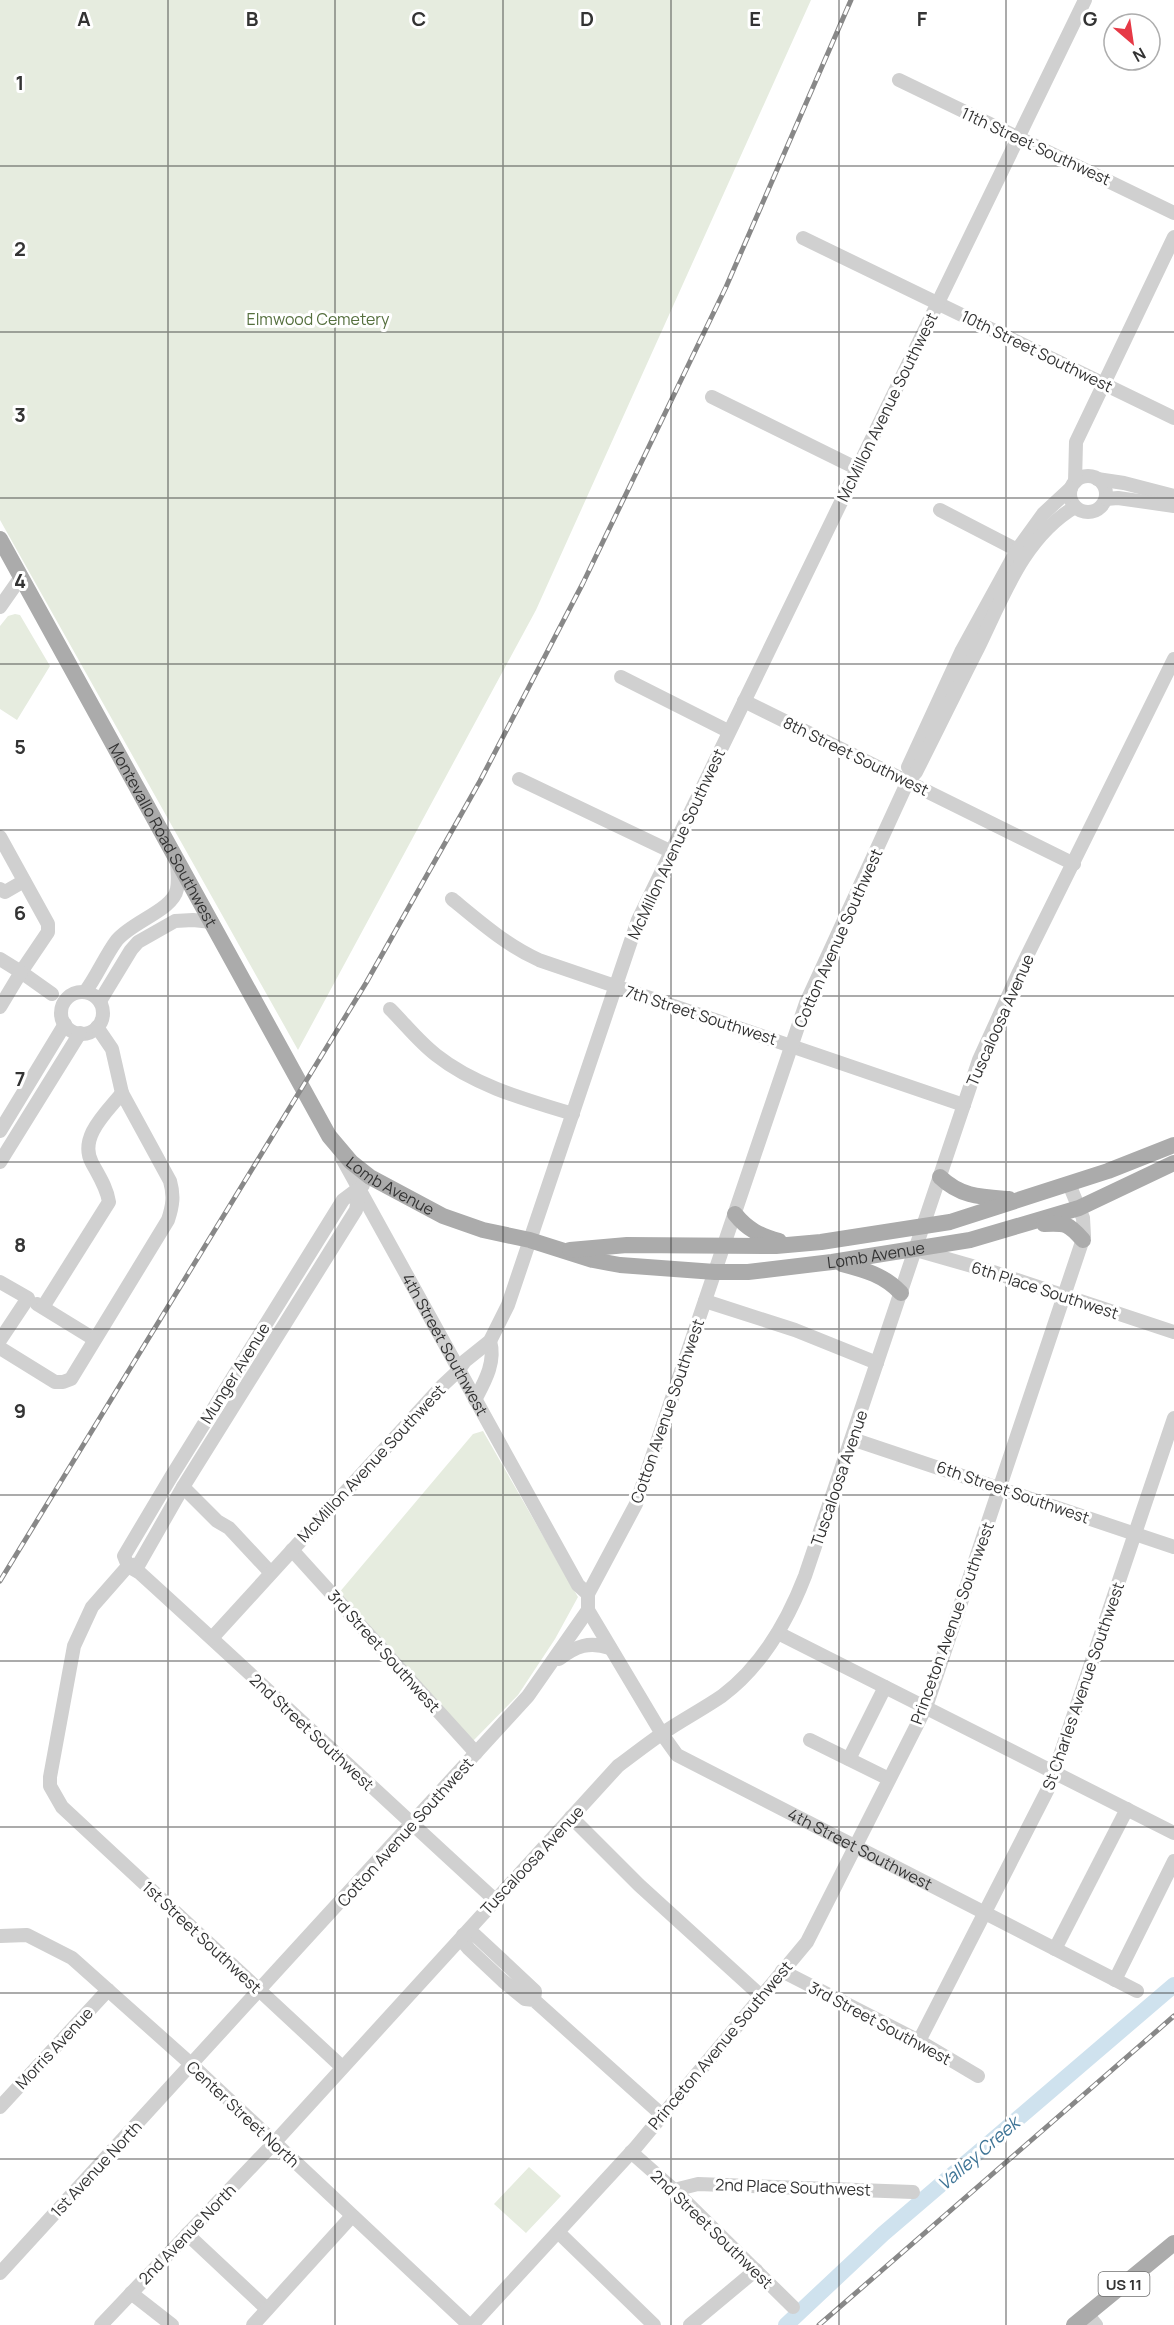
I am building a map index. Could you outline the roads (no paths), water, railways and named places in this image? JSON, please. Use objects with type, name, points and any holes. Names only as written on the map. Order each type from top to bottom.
[{"type":"main road","name":"Montevallo Road Southwest","points":[[0,539],[329,1136]]},
{"type":"main road","name":"Lomb Avenue","points":[[329,1136],[365,1182],[443,1216],[483,1230],[530,1239],[593,1260],[620,1265],[715,1272],[748,1272],[832,1262],[970,1240],[1079,1208],[1174,1163]]},
{"type":"main road","name":"Lomb Avenue","points":[[566,1250],[627,1245],[794,1244],[923,1227],[950,1222],[1069,1184],[1174,1145]]},
{"type":"main road","points":[[1114,1192],[1174,1174]]},
{"type":"main road","points":[[940,1177],[955,1190],[965,1194],[1019,1200]]},
{"type":"main road","points":[[735,1214],[744,1225],[764,1237],[794,1244]]},
{"type":"main road","points":[[1013,1228],[1066,1224],[1073,1227],[1083,1240]]},
{"type":"main road","points":[[832,1262],[877,1274],[901,1293]]},
{"type":"main road","name":"US 11","points":[[1074,2325],[1092,2319],[1174,2242]]},
{"type":"street","name":"McMillon Avenue Southwest","points":[[212,1638],[442,1385],[458,1371],[465,1361],[490,1341],[508,1305],[638,920],[1085,0]]},
{"type":"street","name":"11th Street Southwest","points":[[899,80],[1174,213]]},
{"type":"street","points":[[1079,437],[1082,460],[1094,478],[1105,487],[1106,499],[1094,512],[1083,512],[1075,507],[1071,499],[1076,442],[1174,237]]},
{"type":"street","name":"10th Street Southwest","points":[[803,238],[1174,417]]},
{"type":"street","points":[[712,397],[856,468]]},
{"type":"street","points":[[1073,485],[1080,479],[1094,478],[1174,496]]},
{"type":"street","name":"Cotton Avenue Southwest","points":[[192,2065],[528,1696],[588,1610],[588,1594],[636,1504],[806,1003],[908,781],[908,768],[962,650],[1043,514],[1073,485]]},
{"type":"street","points":[[1106,499],[1118,498],[1174,506]]},
{"type":"street","name":"Cotton Avenue Southwest","points":[[1022,552],[1048,527],[1075,507]]},
{"type":"street","points":[[940,510],[1022,552]]},
{"type":"street","points":[[0,607],[21,577]]},
{"type":"street","name":"Tuscaloosa Avenue","points":[[274,2143],[618,1766],[726,1692],[756,1662],[778,1633],[793,1608],[806,1576],[979,1060],[1018,972],[1074,864],[1174,659]]},
{"type":"street","points":[[621,677],[728,731]]},
{"type":"street","name":"8th Street Southwest","points":[[744,701],[1074,864]]},
{"type":"street","points":[[519,779],[670,851]]},
{"type":"street","points":[[0,837],[48,924],[48,932],[0,1007]]},
{"type":"street","points":[[85,992],[126,930],[166,906],[174,898],[177,888],[176,858]]},
{"type":"street","points":[[0,889],[5,892],[24,880]]},
{"type":"street","name":"7th Street Southwest","points":[[452,899],[515,949],[556,967],[964,1105]]},
{"type":"street","points":[[99,1001],[138,942],[175,921],[212,922]]},
{"type":"street","points":[[0,959],[66,1002]]},
{"type":"street","points":[[85,992],[95,996],[99,1001],[103,1014],[97,1027],[92,1031],[80,1033],[65,1024],[62,1014],[66,1002],[75,993],[85,992]]},
{"type":"street","points":[[390,1009],[435,1055],[453,1068],[523,1099],[573,1114]]},
{"type":"street","points":[[0,1131],[65,1024]]},
{"type":"street","points":[[0,1348],[55,1382],[71,1379],[168,1220],[173,1206],[174,1195],[170,1180],[122,1093],[112,1048],[97,1027]]},
{"type":"street","points":[[0,1162],[80,1033]]},
{"type":"street","points":[[43,1307],[109,1202],[108,1193],[90,1159],[87,1147],[90,1134],[122,1093]]},
{"type":"street","name":"Munger Avenue","points":[[128,1566],[124,1556],[274,1310],[343,1200],[365,1182]]},
{"type":"street","name":"Munger Avenue","points":[[62,1807],[50,1786],[50,1777],[74,1646],[92,1607],[128,1566],[139,1564],[183,1487],[356,1210],[365,1182]]},
{"type":"street","name":"4th Street Southwest","points":[[365,1182],[458,1371],[578,1585],[588,1594]]},
{"type":"street","name":"Princeton Avenue Southwest","points":[[470,2325],[631,2152],[807,1942],[926,1707],[1083,1240],[1083,1218],[1069,1184]]},
{"type":"street","name":"6th Place Southwest","points":[[916,1250],[1064,1295],[1174,1332]]},
{"type":"street","points":[[0,1282],[94,1340]]},
{"type":"street","points":[[0,1340],[28,1298]]},
{"type":"street","points":[[705,1301],[795,1330],[878,1363]]},
{"type":"street","points":[[274,1310],[288,1318]]},
{"type":"street","points":[[475,1400],[489,1371],[492,1348],[490,1341]]},
{"type":"street","name":"St Charles Avenue Southwest","points":[[919,2041],[1055,1772],[1174,1418]]},
{"type":"street","points":[[197,1435],[211,1443]]},
{"type":"street","name":"6th Street Southwest","points":[[852,1439],[1174,1546]]},
{"type":"street","points":[[183,1487],[217,1521],[229,1528],[272,1573]]},
{"type":"street","name":"3rd Street Southwest","points":[[292,1550],[476,1753]]},
{"type":"street","name":"2nd Street Southwest","points":[[128,1566],[140,1573],[212,1638],[495,1900]]},
{"type":"street","name":"4th Street Southwest","points":[[588,1610],[677,1755],[1115,1980]]},
{"type":"street","points":[[778,1633],[1174,1833]]},
{"type":"street","points":[[548,1668],[570,1651],[581,1646],[590,1644],[610,1648]]},
{"type":"street","points":[[849,1759],[885,1687]]},
{"type":"street","points":[[810,1740],[889,1779]]},
{"type":"street","name":"1st Street Southwest","points":[[62,1807],[342,2067]]},
{"type":"street","points":[[1055,1949],[1127,1809]]},
{"type":"street","points":[[571,1817],[639,1885],[761,1996]]},
{"type":"street","points":[[1137,1991],[1115,1980],[1174,1861]]},
{"type":"street","name":"Center Street North","points":[[0,1936],[27,1935],[72,1958],[192,2065],[470,2325]]},
{"type":"street","points":[[463,1935],[475,1935],[535,1991],[534,2000],[662,2115]]},
{"type":"street","name":"3rd Street Southwest","points":[[782,1971],[919,2041],[978,2076]]},
{"type":"street","name":"Morris Avenue","points":[[0,2107],[108,1990]]},
{"type":"street","name":"1st Avenue North","points":[[0,2273],[192,2065]]},
{"type":"street","name":"2nd Avenue North","points":[[101,2325],[274,2143]]},
{"type":"street","name":"2nd Street Southwest","points":[[631,2152],[674,2190],[793,2307]]},
{"type":"street","name":"2nd Place Southwest","points":[[674,2190],[698,2184],[913,2192]]},
{"type":"street","points":[[253,2325],[352,2216]]},
{"type":"street","points":[[558,2232],[654,2325]]},
{"type":"street","points":[[187,2234],[267,2309]]},
{"type":"street","points":[[690,2325],[756,2270]]},
{"type":"street","points":[[131,2293],[172,2325]]},
{"type":"waterway","name":"Valley Creek","points":[[786,2325],[883,2234],[1174,1985]]},
{"type":"railway","points":[[0,1581],[366,983],[480,781],[583,583],[726,287],[851,0]]},
{"type":"railway","points":[[819,2325],[1174,2016]]},
{"type":"park label","name":"Elmwood Cemetery","points":[[318,319]]}]
